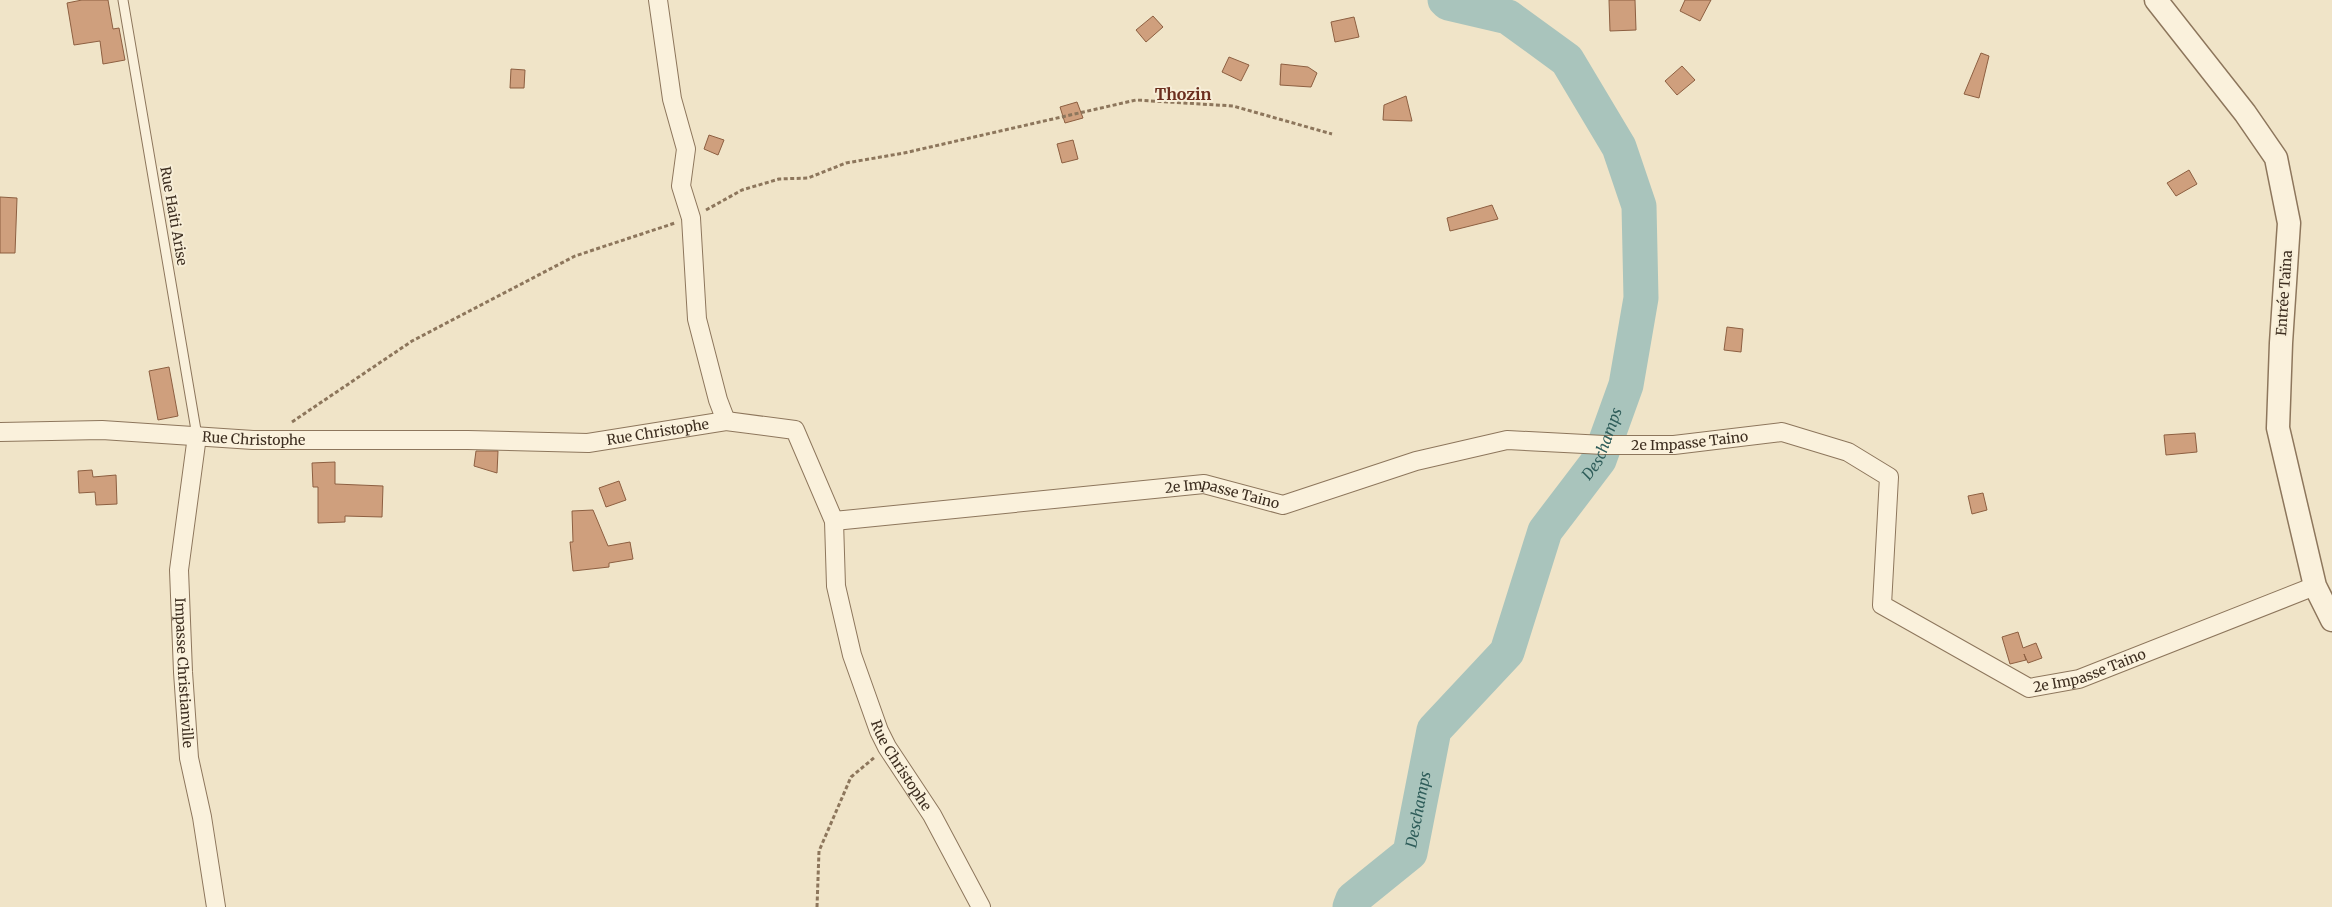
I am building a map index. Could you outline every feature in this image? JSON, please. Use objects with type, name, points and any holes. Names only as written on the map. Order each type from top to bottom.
[{"type":"street","points":[[658,0],[672,98],[686,149],[681,186],[691,218],[697,319],[718,400],[726,421]]},
{"type":"street","name":"Entrée Taïna","points":[[2156,0],[2245,113],[2276,158],[2289,223],[2281,343],[2278,428],[2314,586],[2332,620]]},
{"type":"street","name":"Rue Christophe","points":[[0,432],[102,430],[253,440],[468,440],[588,443],[726,421],[795,430],[834,521],[836,586],[850,647],[879,732],[932,815],[981,907]]},
{"type":"street","name":"2e Impasse Taino","points":[[834,521],[1204,484],[1284,505],[1416,461],[1507,440],[1604,445],[1674,445],[1782,432],[1848,452],[1889,477],[1882,605],[2029,688],[2078,679],[2314,586]]},
{"type":"street","name":"Impasse Christianville","points":[[197,436],[179,570],[183,672],[189,758],[202,817],[216,907]]},
{"type":"lane","name":"Rue Haiti Arise","points":[[123,0],[197,436]]},
{"type":"path","points":[[285,426],[412,341],[575,256],[691,218],[742,190],[779,179],[808,178],[846,163],[904,153],[1136,100],[1233,106],[1332,134]]},
{"type":"path","points":[[817,907],[819,852],[851,777],[887,747]]},
{"type":"building","points":[[82,0],[108,0],[113,29],[119,28],[125,60],[103,64],[100,41],[74,45],[67,3]]},
{"type":"building","points":[[1609,0],[1635,0],[1636,30],[1610,31]]},
{"type":"building","points":[[1685,0],[1711,0],[1700,21],[1680,11]]},
{"type":"building","points":[[1153,16],[1163,27],[1146,42],[1136,30]]},
{"type":"building","points":[[1354,17],[1359,37],[1335,42],[1331,22]]},
{"type":"building","points":[[1981,53],[1989,56],[1979,98],[1964,94]]},
{"type":"building","points":[[1229,57],[1249,65],[1241,81],[1222,72]]},
{"type":"building","points":[[1281,64],[1308,67],[1317,73],[1311,87],[1280,85]]},
{"type":"building","points":[[1682,66],[1695,80],[1677,95],[1665,81]]},
{"type":"building","points":[[511,69],[525,70],[524,88],[510,88]]},
{"type":"building","points":[[1406,96],[1412,121],[1383,120],[1384,105]]},
{"type":"building","points":[[1077,102],[1083,118],[1065,123],[1060,107]]},
{"type":"building","points":[[709,135],[724,140],[718,155],[704,149]]},
{"type":"building","points":[[1073,140],[1078,159],[1062,163],[1057,144]]},
{"type":"building","points":[[2189,170],[2197,184],[2176,196],[2167,183]]},
{"type":"building","points":[[0,197],[17,198],[15,253],[0,253]]},
{"type":"building","points":[[1492,205],[1498,219],[1450,231],[1447,218]]},
{"type":"building","points":[[1727,327],[1743,329],[1741,352],[1724,350]]},
{"type":"building","points":[[169,367],[178,416],[158,420],[149,371]]},
{"type":"building","points":[[2195,433],[2197,452],[2166,455],[2164,435]]},
{"type":"building","points":[[476,451],[498,451],[497,473],[474,466]]},
{"type":"building","points":[[335,462],[335,484],[383,486],[382,517],[345,516],[345,522],[318,523],[318,487],[313,487],[312,463]]},
{"type":"building","points":[[92,470],[93,477],[116,475],[117,504],[96,505],[95,492],[79,493],[78,471]]},
{"type":"building","points":[[619,481],[626,500],[606,507],[599,488]]},
{"type":"building","points":[[1983,493],[1987,510],[1972,514],[1968,496]]},
{"type":"building","points":[[593,510],[608,546],[630,542],[633,559],[609,563],[609,567],[573,571],[570,542],[573,542],[572,511]]},
{"type":"building","points":[[2018,632],[2023,648],[2036,643],[2042,658],[2028,663],[2024,654],[2026,660],[2010,664],[2002,637]]},
{"type":"waterway","name":"Deschamps","points":[[1350,907],[1353,899],[1410,853],[1434,730],[1507,652],[1545,531],[1599,460],[1626,385],[1641,298],[1639,206],[1619,147],[1567,60],[1508,17],[1448,3],[1445,0]]},
{"type":"district","name":"Thozin","points":[[1183,94]]}]
